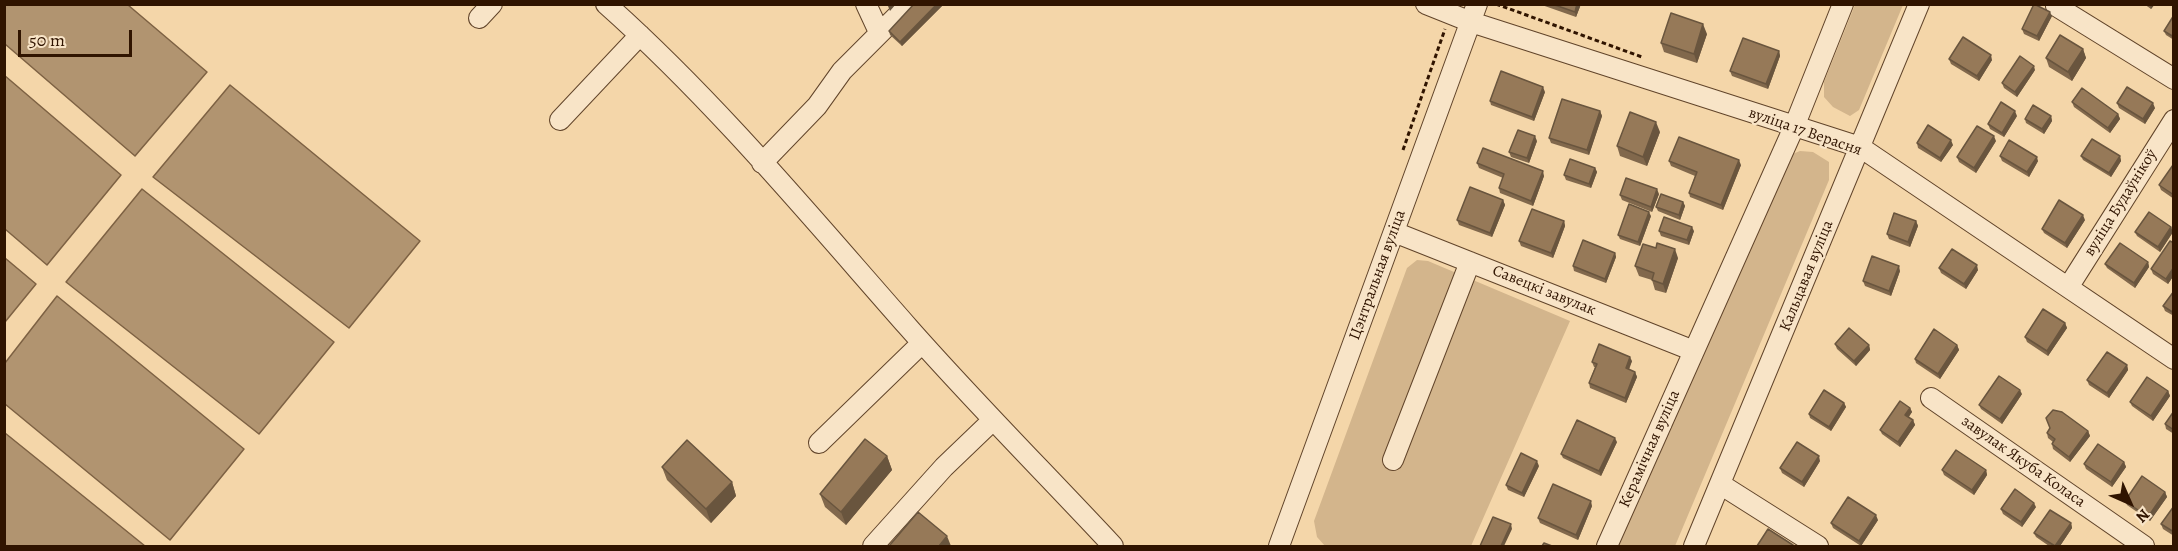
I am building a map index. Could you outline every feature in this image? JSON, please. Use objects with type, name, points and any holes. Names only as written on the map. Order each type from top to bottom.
[{"type":"street","points":[[606,4],[640,35],[762,163],[922,343],[1113,546]]},
{"type":"street","points":[[866,4],[879,32]]},
{"type":"street","points":[[762,163],[817,106],[842,70],[909,4]]},
{"type":"street","name":"вуліца 17 Верасня","points":[[1426,4],[1474,13],[1794,127],[1860,147],[2174,359]]},
{"type":"street","name":"Керамічная вуліца","points":[[1606,546],[1794,127],[1843,4]]},
{"type":"street","name":"Кальцавая вуліца","points":[[1694,546],[1918,4]]},
{"type":"street","points":[[2056,6],[2174,79]]},
{"type":"street","name":"Цэнтральная вуліца","points":[[1285,545],[1394,232],[1474,13]]},
{"type":"street","points":[[560,120],[640,35]]},
{"type":"street","name":"вуліца Будаўнікоў","points":[[2069,286],[2174,120]]},
{"type":"street","name":"Савецкі завулак","points":[[1394,232],[1694,351]]},
{"type":"street","points":[[1393,460],[1470,262]]},
{"type":"street","points":[[819,443],[922,343]]},
{"type":"street","name":"завулак Якуба Коласа","points":[[1931,398],[2144,546]]},
{"type":"street","points":[[873,546],[944,467],[993,420]]},
{"type":"street","points":[[1720,484],[1818,546]]},
{"type":"shaded area","points":[[5,4],[128,5],[207,72],[135,156],[5,44]]},
{"type":"shaded area","points":[[1855,5],[1903,5],[1859,110],[1850,116],[1833,107],[1824,97],[1824,82]]},
{"type":"shaded area","points":[[4,75],[121,175],[47,265],[5,229]]},
{"type":"shaded area","points":[[230,85],[420,241],[349,328],[153,177]]},
{"type":"shaded area","points":[[1800,151],[1813,152],[1829,162],[1829,180],[1675,546],[1618,546],[1790,155]]},
{"type":"shaded area","points":[[142,189],[334,342],[259,434],[66,282]]},
{"type":"shaded area","points":[[5,258],[36,284],[5,322]]},
{"type":"shaded area","points":[[1417,260],[1428,261],[1570,321],[1471,546],[1325,546],[1317,537],[1314,521],[1407,268]]},
{"type":"shaded area","points":[[57,296],[244,449],[170,540],[5,404],[5,363]]},
{"type":"shaded area","points":[[5,433],[145,546],[5,546]]},
{"type":"building","points":[[914,4],[937,4],[900,42],[889,31]]},
{"type":"building","points":[[1552,4],[1577,4],[1575,12]]},
{"type":"building","points":[[2034,4],[2050,12],[2037,36],[2022,29]]},
{"type":"building","points":[[1671,13],[1703,24],[1694,54],[1661,43]]},
{"type":"building","points":[[2174,15],[2174,37],[2164,31]]},
{"type":"building","points":[[2060,35],[2083,49],[2068,72],[2046,58]]},
{"type":"building","points":[[1963,37],[1991,55],[1977,76],[1949,59]]},
{"type":"building","points":[[1743,38],[1779,51],[1766,84],[1730,71]]},
{"type":"building","points":[[2020,56],[2034,66],[2015,92],[2002,83]]},
{"type":"building","points":[[1501,71],[1543,87],[1532,117],[1490,101]]},
{"type":"building","points":[[2127,87],[2153,103],[2143,119],[2117,103]]},
{"type":"building","points":[[2082,88],[2118,114],[2108,128],[2072,102]]},
{"type":"building","points":[[1562,99],[1600,111],[1587,150],[1549,138]]},
{"type":"building","points":[[2001,102],[2015,111],[2002,133],[1988,124]]},
{"type":"building","points":[[2033,105],[2051,116],[2042,129],[2025,119]]},
{"type":"building","points":[[1630,112],[1656,122],[1643,157],[1617,146]]},
{"type":"building","points":[[1928,125],[1951,140],[1940,158],[1917,143]]},
{"type":"building","points":[[1977,126],[1994,136],[1974,168],[1957,157]]},
{"type":"building","points":[[1518,130],[1535,136],[1527,158],[1509,152]]},
{"type":"building","points":[[1679,137],[1739,160],[1721,205],[1689,193],[1697,172],[1669,161]]},
{"type":"building","points":[[2092,139],[2120,156],[2109,173],[2081,156]]},
{"type":"building","points":[[2009,140],[2037,157],[2027,172],[2000,156]]},
{"type":"building","points":[[1483,148],[1543,171],[1531,201],[1499,188],[1504,174],[1477,163]]},
{"type":"building","points":[[1570,159],[1595,168],[1589,184],[1564,175]]},
{"type":"building","points":[[2174,165],[2174,195],[2159,185]]},
{"type":"building","points":[[1626,178],[1657,189],[1651,207],[1620,195]]},
{"type":"building","points":[[1470,187],[1503,200],[1490,233],[1457,220]]},
{"type":"building","points":[[1661,194],[1683,202],[1679,215],[1656,207]]},
{"type":"building","points":[[2059,200],[2083,215],[2065,243],[2042,229]]},
{"type":"building","points":[[1629,204],[1649,212],[1638,242],[1618,235]]},
{"type":"building","points":[[1532,209],[1564,221],[1551,253],[1519,241]]},
{"type":"building","points":[[2149,212],[2171,227],[2158,247],[2135,232]]},
{"type":"building","points":[[1894,213],[1916,221],[1908,242],[1887,234]]},
{"type":"building","points":[[1664,217],[1692,227],[1687,240],[1659,231]]},
{"type":"building","points":[[1583,240],[1615,253],[1605,279],[1573,266]]},
{"type":"building","points":[[2170,241],[2174,243],[2174,267],[2166,279],[2151,269]]},
{"type":"building","points":[[1657,243],[1675,249],[1663,284],[1652,280],[1654,273],[1635,266],[1643,244],[1656,248]]},
{"type":"building","points":[[2120,243],[2148,262],[2134,283],[2105,264]]},
{"type":"building","points":[[1952,249],[1977,265],[1964,284],[1939,268]]},
{"type":"building","points":[[1872,256],[1899,266],[1889,291],[1863,281]]},
{"type":"building","points":[[2174,291],[2174,313],[2163,306]]},
{"type":"building","points":[[2043,309],[2065,323],[2047,351],[2025,337]]},
{"type":"building","points":[[1849,328],[1869,345],[1854,361],[1835,344]]},
{"type":"building","points":[[1934,329],[1957,345],[1938,374],[1915,359]]},
{"type":"building","points":[[1599,344],[1630,357],[1626,368],[1635,372],[1625,398],[1589,383],[1597,364],[1592,362]]},
{"type":"building","points":[[2107,352],[2127,365],[2107,393],[2087,380]]},
{"type":"building","points":[[1999,376],[2020,390],[2000,419],[1979,405]]},
{"type":"building","points":[[2147,377],[2168,391],[2151,416],[2130,402]]},
{"type":"building","points":[[1824,390],[1844,403],[1829,427],[1809,414]]},
{"type":"building","points":[[1900,401],[1910,408],[1905,415],[1913,420],[1898,442],[1880,430]]},
{"type":"building","points":[[2053,410],[2062,412],[2088,431],[2069,457],[2052,444],[2055,439],[2047,433],[2050,428],[2046,418]]},
{"type":"building","points":[[2174,411],[2174,430],[2165,424]]},
{"type":"building","points":[[1577,420],[1615,438],[1599,471],[1561,454]]},
{"type":"building","points":[[865,439],[887,456],[841,512],[820,494]]},
{"type":"building","points":[[687,440],[732,482],[706,509],[662,467]]},
{"type":"building","points":[[1797,442],[1819,456],[1802,482],[1780,468]]},
{"type":"building","points":[[2098,444],[2124,462],[2111,482],[2084,464]]},
{"type":"building","points":[[1956,450],[1986,470],[1972,490],[1942,470]]},
{"type":"building","points":[[1521,453],[1537,461],[1522,493],[1506,485]]},
{"type":"building","points":[[2142,476],[2165,492],[2148,517],[2125,501]]},
{"type":"building","points":[[1553,484],[1591,501],[1576,535],[1538,518]]},
{"type":"building","points":[[2015,489],[2034,503],[2021,522],[2001,509]]},
{"type":"building","points":[[1848,497],[1876,515],[1859,541],[1831,523]]},
{"type":"building","points":[[2174,506],[2174,532],[2161,524]]},
{"type":"building","points":[[2050,510],[2071,523],[2055,546],[2034,533]]},
{"type":"building","points":[[918,512],[947,536],[939,546],[889,546]]},
{"type":"building","points":[[1493,517],[1511,524],[1501,546],[1480,546]]},
{"type":"building","points":[[1768,529],[1793,545],[1757,546]]}]
